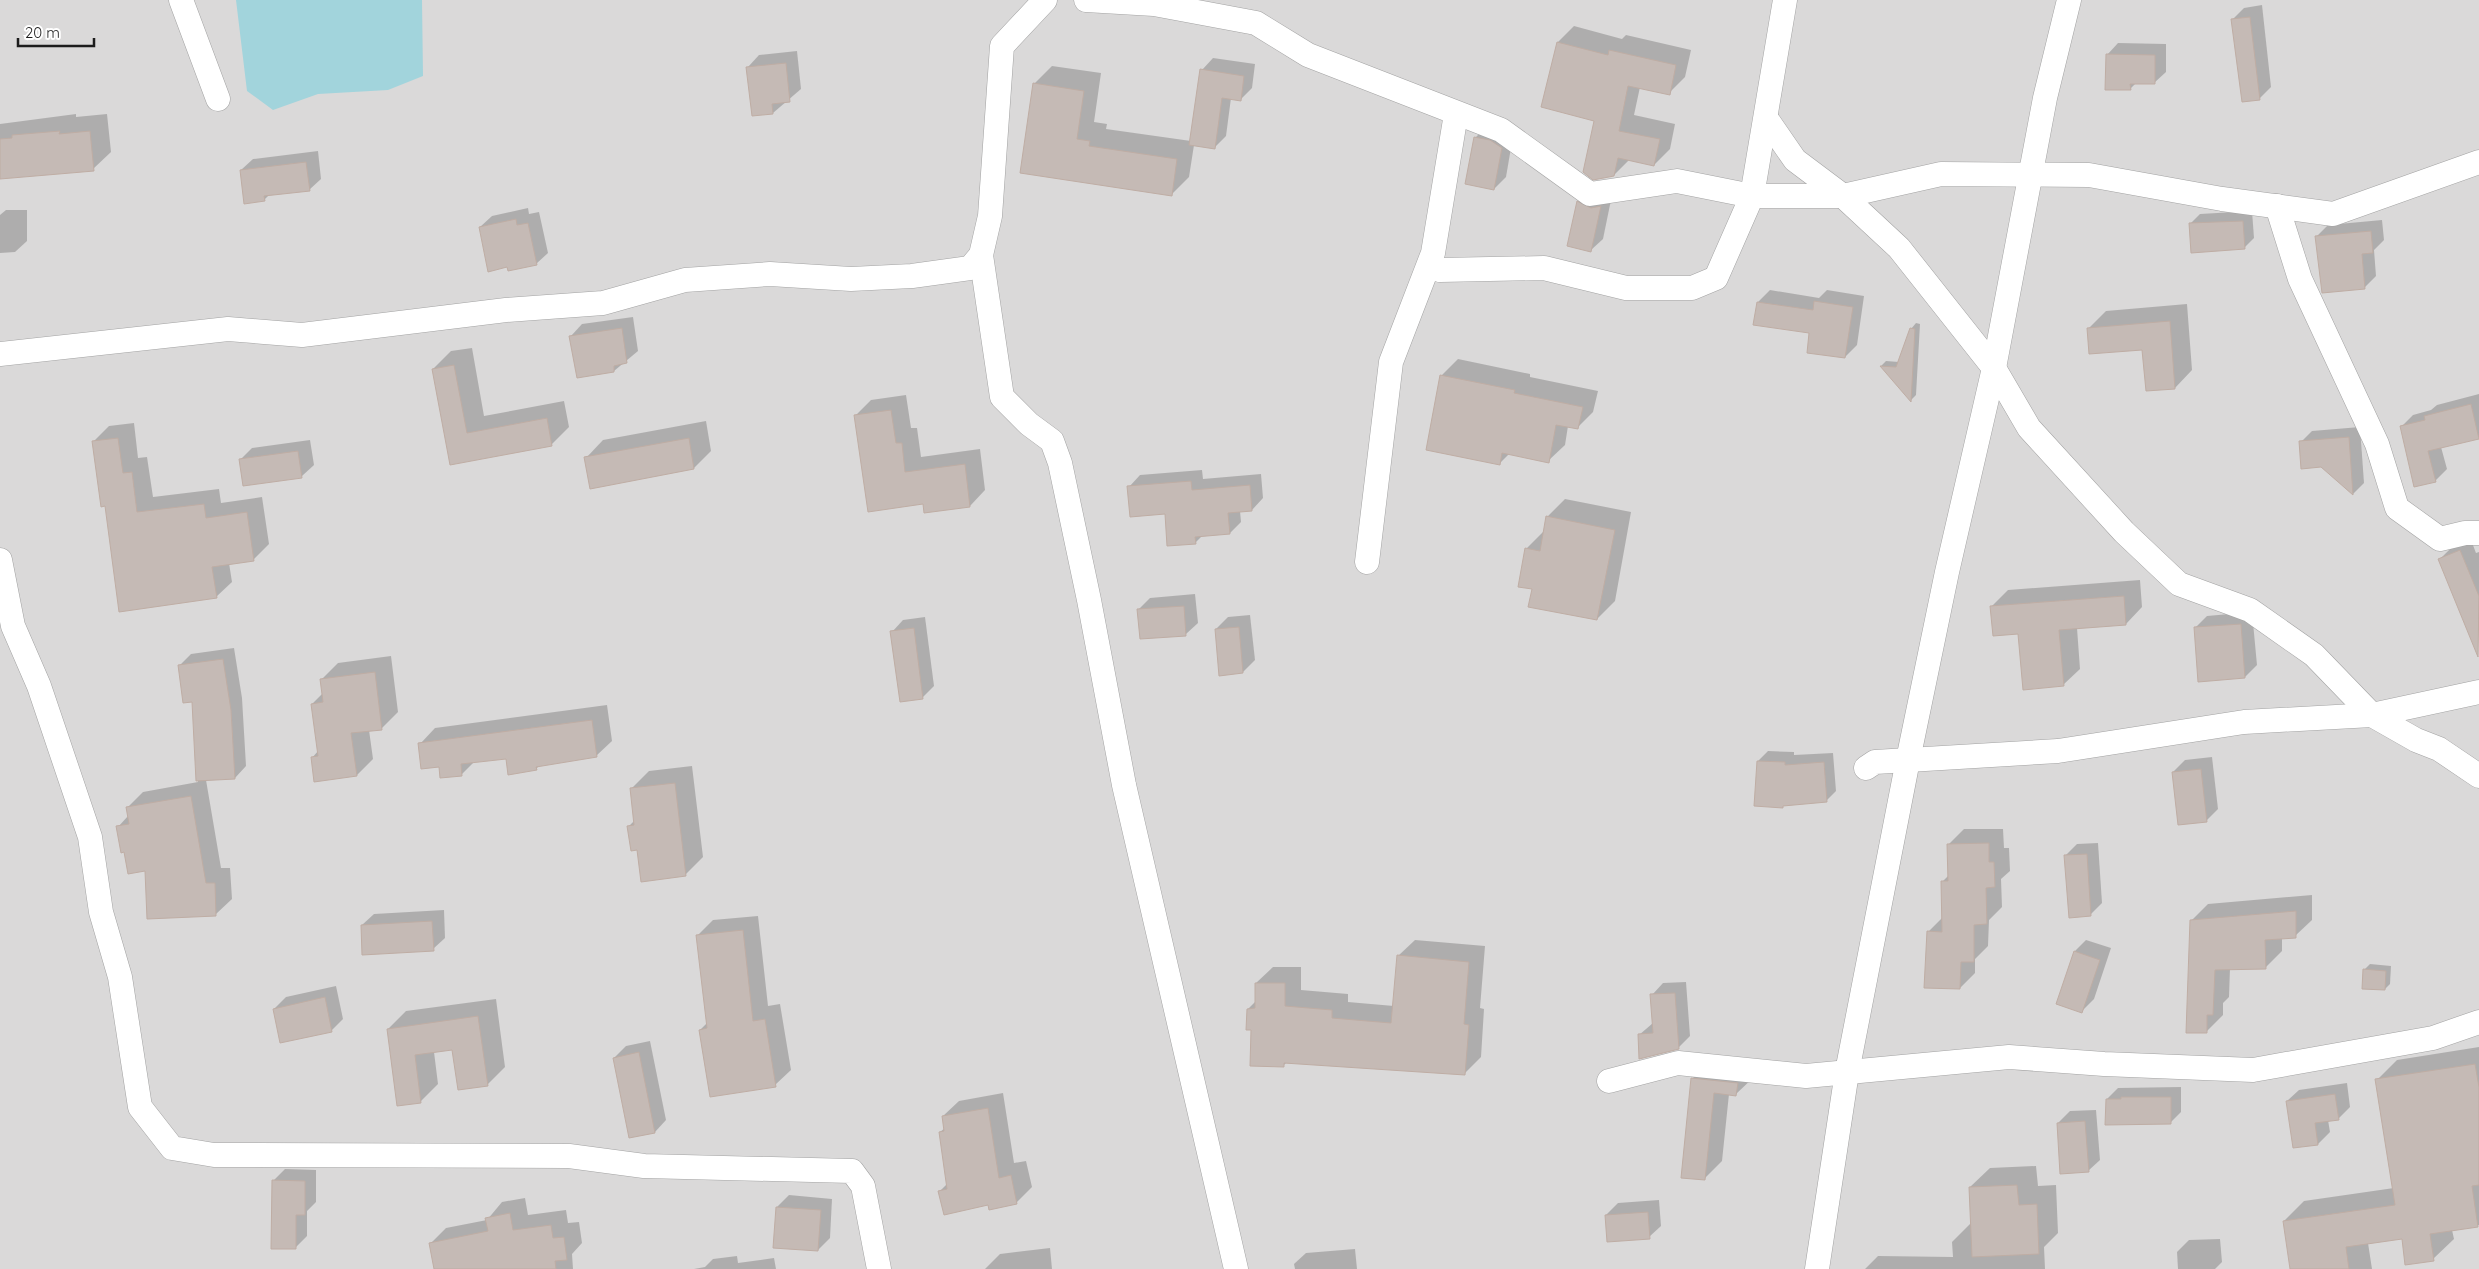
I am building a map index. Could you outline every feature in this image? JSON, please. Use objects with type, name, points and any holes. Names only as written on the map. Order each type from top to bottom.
[{"type":"street","points":[[181,0],[218,99]]},
{"type":"street","points":[[1045,0],[1002,46],[990,216],[981,255],[1002,397],[1029,424],[1052,441],[1060,463],[1090,600],[1124,785],[1236,1269]]},
{"type":"street","points":[[1086,0],[1154,4],[1256,23],[1308,55],[1501,130],[1590,194],[1677,181],[1752,196],[1843,196],[1941,174],[2090,175],[2222,199],[2333,214],[2479,162]]},
{"type":"street","points":[[1440,270],[1544,268],[1626,288],[1692,288],[1716,278],[1752,196],[1785,0]]},
{"type":"street","points":[[1817,1269],[1847,1072],[1908,760],[1947,572],[1994,368],[2044,98],[2069,0]]},
{"type":"street","points":[[1367,562],[1391,362],[1433,253],[1456,114]]},
{"type":"street","points":[[1766,118],[1795,160],[1843,196],[1899,248],[1994,368],[2029,428],[2124,532],[2179,584],[2250,610],[2314,655],[2372,715],[2416,740],[2439,748],[2479,776]]},
{"type":"street","points":[[2277,206],[2300,279],[2377,444],[2397,508],[2440,539],[2465,533],[2479,533]]},
{"type":"street","points":[[0,354],[228,329],[302,335],[506,310],[603,303],[685,280],[770,274],[851,279],[912,276],[970,268],[981,255]]},
{"type":"street","points":[[0,560],[13,626],[39,686],[90,837],[100,912],[120,977],[140,1107],[172,1148],[214,1155],[569,1156],[644,1166],[852,1171],[863,1186],[879,1269]]},
{"type":"street","points":[[1866,768],[1875,762],[2058,751],[2244,722],[2372,715],[2479,692]]},
{"type":"street","points":[[1609,1081],[1678,1063],[1806,1076],[2009,1057],[2104,1064],[2253,1070],[2433,1038],[2479,1022]]},
{"type":"shaded area","points":[[0,0],[2479,0],[2479,1269],[0,1269]]},
{"type":"water","points":[[236,0],[422,0],[423,76],[388,90],[318,94],[273,110],[247,91]]},
{"type":"building","points":[[2250,17],[2260,100],[2242,102],[2231,19]]},
{"type":"building","points":[[1557,42],[1608,55],[1609,50],[1676,65],[1670,95],[1628,86],[1619,131],[1660,139],[1654,166],[1618,158],[1614,176],[1593,180],[1583,172],[1594,121],[1541,107]]},
{"type":"building","points":[[2106,54],[2155,55],[2155,84],[2130,84],[2131,90],[2105,90]]},
{"type":"building","points":[[786,63],[790,102],[772,104],[773,114],[752,116],[746,67]]},
{"type":"building","points":[[1200,69],[1244,76],[1241,101],[1222,98],[1215,149],[1189,145]]},
{"type":"building","points":[[1033,83],[1084,91],[1077,139],[1090,141],[1089,146],[1177,159],[1172,196],[1020,173]]},
{"type":"building","points":[[60,131],[59,134],[90,131],[94,171],[0,179],[0,139],[12,138],[12,135]]},
{"type":"building","points":[[1474,137],[1490,140],[1502,148],[1494,190],[1465,184]]},
{"type":"building","points":[[306,162],[310,191],[264,196],[265,201],[244,204],[240,170]]},
{"type":"building","points":[[1577,201],[1591,208],[1601,206],[1591,252],[1567,246]]},
{"type":"building","points":[[516,219],[517,225],[528,223],[537,265],[508,271],[507,267],[488,272],[479,227]]},
{"type":"building","points":[[2243,221],[2245,249],[2191,253],[2189,223]]},
{"type":"building","points":[[2371,231],[2373,253],[2362,254],[2365,289],[2322,293],[2315,236]]},
{"type":"building","points":[[1814,301],[1853,307],[1845,358],[1807,353],[1809,333],[1753,325],[1757,302],[1813,310]]},
{"type":"building","points":[[2170,321],[2175,389],[2146,391],[2142,350],[2089,354],[2087,328]]},
{"type":"building","points":[[622,328],[627,363],[614,366],[614,372],[577,378],[569,336]]},
{"type":"building","points":[[1910,328],[1915,329],[1911,402],[1880,366],[1896,367]]},
{"type":"building","points":[[454,365],[467,433],[547,418],[552,446],[450,465],[432,369]]},
{"type":"building","points":[[1440,375],[1515,390],[1514,393],[1583,407],[1578,429],[1556,425],[1549,463],[1502,453],[1500,465],[1426,450]]},
{"type":"building","points":[[2471,404],[2479,439],[2428,451],[2436,482],[2414,487],[2400,426],[2425,420],[2424,416]]},
{"type":"building","points":[[891,410],[896,443],[902,443],[905,472],[965,464],[970,507],[924,513],[923,504],[868,512],[854,415]]},
{"type":"building","points":[[2349,437],[2353,495],[2321,467],[2301,469],[2299,441]]},
{"type":"building","points":[[118,438],[123,473],[132,472],[137,512],[204,504],[206,518],[247,512],[254,561],[212,567],[217,598],[119,612],[105,506],[101,507],[92,441]]},
{"type":"building","points":[[689,438],[694,469],[590,489],[584,457]]},
{"type":"building","points":[[298,451],[302,478],[243,486],[239,459]]},
{"type":"building","points":[[1191,481],[1192,490],[1250,485],[1252,511],[1228,513],[1230,534],[1195,537],[1196,544],[1167,546],[1165,514],[1130,517],[1127,486]]},
{"type":"building","points":[[1546,516],[1615,530],[1597,620],[1528,607],[1532,589],[1518,587],[1525,548],[1540,551]]},
{"type":"building","points":[[2460,550],[2479,596],[2478,657],[2438,559]]},
{"type":"building","points":[[2124,596],[2126,625],[2059,630],[2064,686],[2023,690],[2018,634],[1993,636],[1990,606]]},
{"type":"building","points":[[1184,606],[1186,636],[1140,639],[1137,609]]},
{"type":"building","points":[[2241,624],[2245,678],[2198,682],[2194,627]]},
{"type":"building","points":[[1239,627],[1243,673],[1219,676],[1215,629]]},
{"type":"building","points":[[914,628],[923,699],[900,702],[890,631]]},
{"type":"building","points":[[223,659],[231,710],[235,779],[196,781],[192,702],[183,703],[178,665]]},
{"type":"building","points":[[375,672],[382,730],[351,733],[357,776],[314,782],[311,757],[318,756],[311,704],[323,702],[320,679]]},
{"type":"building","points":[[592,720],[597,757],[536,767],[537,770],[508,775],[506,759],[461,764],[462,776],[440,778],[439,767],[421,769],[418,743]]},
{"type":"building","points":[[1757,761],[1785,762],[1785,765],[1824,762],[1827,802],[1783,806],[1783,808],[1754,806]]},
{"type":"building","points":[[2201,769],[2207,822],[2178,825],[2172,772]]},
{"type":"building","points":[[675,783],[686,876],[641,882],[637,850],[631,851],[627,826],[634,825],[630,788]]},
{"type":"building","points":[[191,796],[206,883],[215,883],[216,916],[147,919],[145,871],[128,874],[124,852],[121,853],[116,826],[129,824],[126,807]]},
{"type":"building","points":[[1989,843],[1989,862],[1994,862],[1995,887],[1986,888],[1987,924],[1974,925],[1974,962],[1961,962],[1960,989],[1924,988],[1927,931],[1942,932],[1941,881],[1948,881],[1947,844]]},
{"type":"building","points":[[2087,854],[2091,916],[2069,918],[2064,855]]},
{"type":"building","points":[[2296,911],[2296,938],[2265,940],[2266,969],[2215,970],[2213,1015],[2207,1015],[2207,1033],[2186,1033],[2190,920]]},
{"type":"building","points":[[432,921],[434,951],[362,955],[361,925]]},
{"type":"building","points":[[743,930],[753,1021],[765,1019],[776,1087],[710,1097],[699,1030],[707,1028],[696,935]]},
{"type":"building","points":[[2074,951],[2100,960],[2082,1013],[2056,1004]]},
{"type":"building","points":[[1397,955],[1469,962],[1464,1024],[1469,1025],[1465,1075],[1284,1063],[1284,1067],[1250,1066],[1251,1030],[1246,1030],[1247,1009],[1255,1008],[1255,983],[1285,983],[1285,1006],[1332,1010],[1332,1018],[1391,1023]]},
{"type":"building","points":[[2363,969],[2386,971],[2385,990],[2362,989]]},
{"type":"building","points":[[1675,993],[1679,1049],[1639,1059],[1638,1034],[1653,1033],[1650,994]]},
{"type":"building","points":[[325,997],[332,1032],[280,1043],[273,1009]]},
{"type":"building","points":[[478,1016],[488,1086],[458,1090],[452,1050],[415,1055],[421,1103],[397,1106],[387,1029]]},
{"type":"building","points":[[639,1052],[655,1133],[629,1138],[613,1058]]},
{"type":"building","points":[[2475,1064],[2479,1087],[2479,1185],[2472,1186],[2478,1227],[2430,1234],[2434,1261],[2405,1265],[2402,1239],[2346,1247],[2349,1269],[2290,1269],[2283,1221],[2395,1205],[2375,1079]]},
{"type":"building","points":[[1691,1078],[1738,1083],[1736,1096],[1714,1093],[1705,1180],[1681,1178]]},
{"type":"building","points":[[2335,1094],[2339,1120],[2315,1123],[2318,1145],[2293,1148],[2286,1101]]},
{"type":"building","points":[[2121,1097],[2171,1097],[2171,1124],[2105,1125],[2106,1099],[2121,1099]]},
{"type":"building","points":[[988,1108],[999,1178],[1011,1175],[1017,1204],[989,1210],[988,1205],[944,1215],[938,1191],[947,1189],[939,1132],[944,1131],[942,1116]]},
{"type":"building","points":[[2085,1121],[2089,1172],[2060,1174],[2057,1123]]},
{"type":"building","points":[[272,1180],[305,1181],[305,1215],[296,1215],[296,1249],[271,1249]]},
{"type":"building","points":[[2017,1185],[2019,1205],[2037,1204],[2039,1254],[1972,1257],[1969,1187]]},
{"type":"building","points":[[776,1207],[821,1210],[818,1251],[773,1248]]},
{"type":"building","points":[[1648,1212],[1650,1239],[1607,1242],[1605,1215]]},
{"type":"building","points":[[510,1213],[513,1230],[551,1225],[553,1238],[564,1237],[567,1260],[555,1261],[556,1269],[434,1269],[429,1243],[488,1231],[485,1218]]}]
